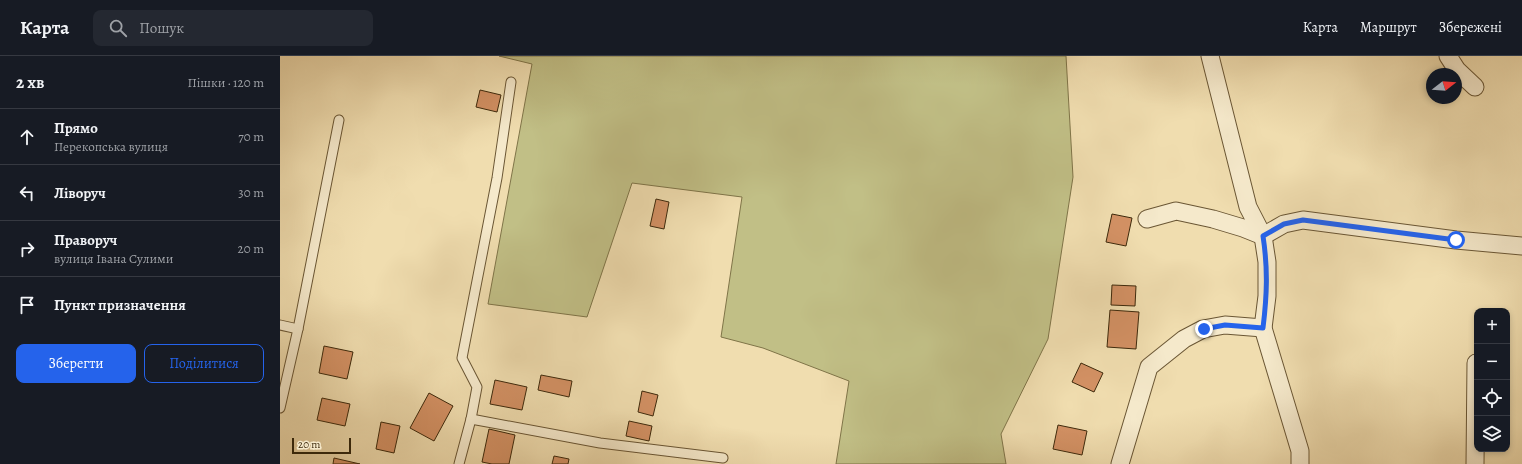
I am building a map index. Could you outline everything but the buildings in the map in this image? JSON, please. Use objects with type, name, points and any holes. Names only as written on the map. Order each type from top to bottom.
[{"type":"street","points":[[1210,56],[1248,207],[1263,236],[1267,262],[1267,290],[1263,328],[1300,451],[1300,464]]},
{"type":"street","points":[[1448,56],[1457,70],[1475,87]]},
{"type":"street","points":[[1147,219],[1176,212],[1213,219],[1263,236]]},
{"type":"street","points":[[1263,236],[1284,224],[1303,220],[1456,240],[1522,246]]},
{"type":"street","points":[[1120,464],[1149,367],[1184,339],[1204,329],[1225,325],[1263,328]]},
{"type":"street","points":[[1475,464],[1476,380]]},
{"type":"lane","points":[[459,464],[471,419],[476,387],[462,358],[497,178],[511,82]]},
{"type":"lane","points":[[280,408],[298,329],[339,120]]},
{"type":"lane","points":[[280,325],[298,329]]},
{"type":"lane","points":[[471,419],[600,443],[723,458]]},
{"type":"shaded area","points":[[499,56],[1066,56],[1073,177],[1048,339],[1001,434],[1006,464],[836,464],[849,381],[763,348],[721,337],[742,197],[632,183],[587,317],[488,304],[532,64]]},
{"type":"route","points":[[1204,329],[1225,325],[1263,328],[1267,296],[1267,262],[1263,236],[1284,224],[1303,220],[1456,240]]}]
